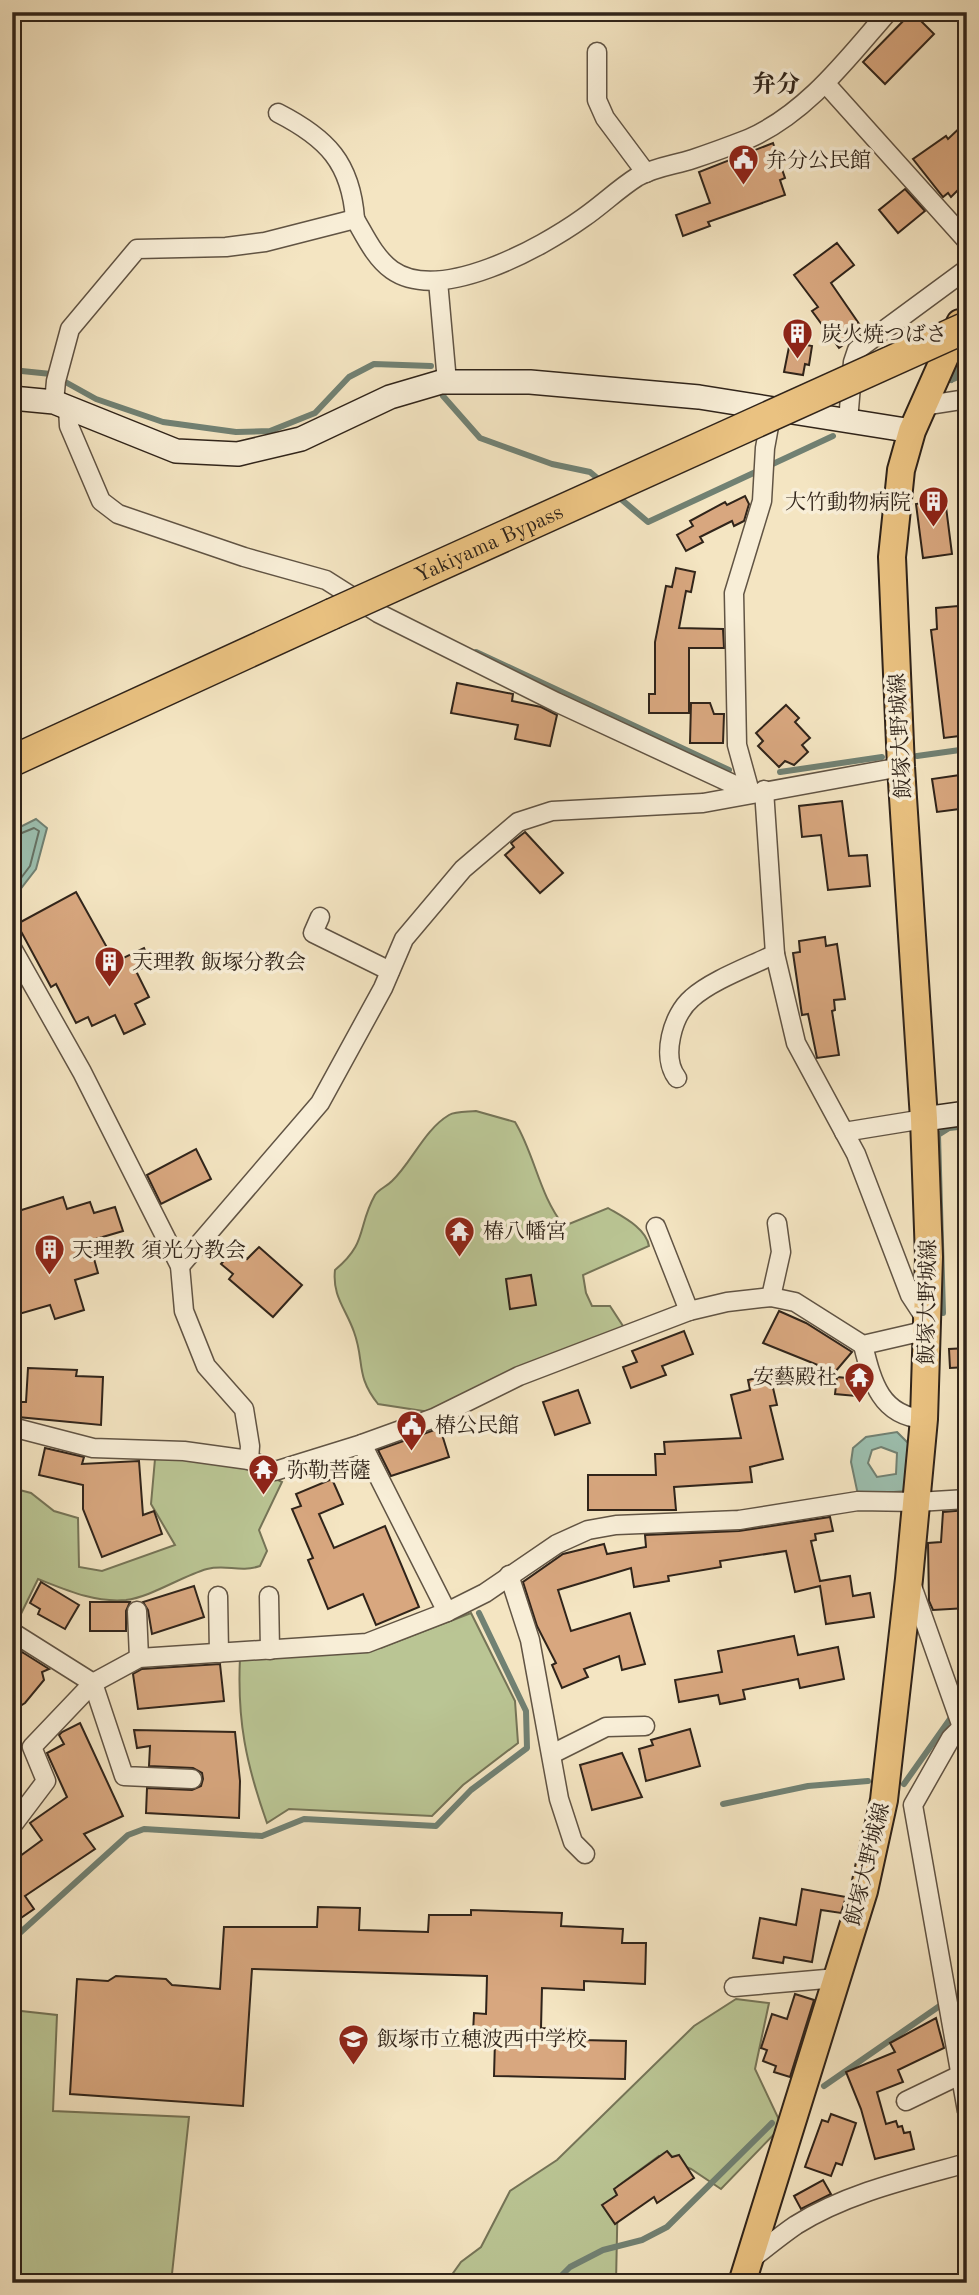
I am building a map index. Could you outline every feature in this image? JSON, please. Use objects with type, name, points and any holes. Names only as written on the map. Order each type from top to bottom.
[{"type":"highway","name":"Yakiyama Bypass","points":[[12,761],[967,327]]},
{"type":"main road","name":"飯塚大野城線","points":[[745,2272],[864,1891],[884,1800],[924,1419],[929,1257],[925,1119],[901,767],[892,557],[901,470],[912,431],[955,330],[967,313]]},
{"type":"street","points":[[278,113],[297,123],[326,147],[346,170],[353,191],[355,219],[376,253],[390,269],[404,277],[438,281],[469,274],[523,253],[582,219],[620,188],[646,173],[748,138],[776,124],[826,84],[888,12]]},
{"type":"street","points":[[597,52],[597,100],[605,118],[646,173]]},
{"type":"street","points":[[826,84],[967,241]]},
{"type":"street","points":[[355,219],[265,242],[226,247],[137,249],[70,329],[59,391],[69,426],[101,501],[118,513],[244,556],[326,580],[378,613],[556,702],[757,791]]},
{"type":"street","points":[[848,421],[853,362],[857,350],[967,270]]},
{"type":"street","points":[[438,281],[447,382]]},
{"type":"street","points":[[12,398],[59,391],[176,451],[238,454],[301,439],[390,397],[447,382],[530,382],[699,397],[912,431]]},
{"type":"street","points":[[922,405],[967,399]]},
{"type":"street","points":[[772,408],[762,501],[734,593],[737,745],[757,791],[775,954],[796,1043],[856,1154],[910,1295],[928,1326],[863,1345]]},
{"type":"street","points":[[180,1266],[320,1103],[390,971],[404,939],[463,869],[518,822],[552,811],[682,805],[901,767]]},
{"type":"street","points":[[320,917],[313,933],[390,971]]},
{"type":"street","points":[[12,948],[82,1072],[180,1266],[184,1311],[206,1366],[244,1409],[250,1446],[249,1460]]},
{"type":"street","points":[[677,1078],[671,1071],[668,1049],[679,1018],[691,998],[775,954]]},
{"type":"street","points":[[844,1132],[967,1112]]},
{"type":"street","points":[[772,1297],[781,1252],[777,1223]]},
{"type":"street","points":[[656,1227],[689,1311]]},
{"type":"street","points":[[12,1427],[93,1448],[184,1451],[249,1460],[275,1471],[434,1418],[519,1376],[689,1311],[727,1302],[772,1297],[795,1302],[863,1345],[872,1382],[891,1408],[906,1418],[924,1419]]},
{"type":"street","points":[[362,1444],[447,1612]]},
{"type":"street","points":[[12,1826],[46,1781],[33,1747],[93,1683],[139,1658],[367,1643],[447,1612],[485,1593],[557,1544],[588,1530],[617,1525],[739,1520],[858,1501],[967,1499]]},
{"type":"street","points":[[509,1575],[530,1640],[545,1734],[552,1754],[563,1810],[573,1842],[585,1854]]},
{"type":"street","points":[[909,1579],[964,1728],[951,1738],[913,1805],[964,2079],[967,2111]]},
{"type":"street","points":[[218,1596],[219,1653]]},
{"type":"street","points":[[269,1596],[270,1650]]},
{"type":"street","points":[[137,1611],[139,1658]]},
{"type":"street","points":[[13,1634],[93,1683],[124,1776],[192,1779]]},
{"type":"street","points":[[552,1754],[606,1727],[645,1726]]},
{"type":"street","points":[[884,1800],[913,1805]]},
{"type":"street","points":[[734,1986],[837,1978]]},
{"type":"street","points":[[906,2101],[964,2079]]},
{"type":"street","points":[[745,2272],[796,2226],[828,2208],[895,2183],[967,2163]]},
{"type":"green space","points":[[476,1111],[515,1122],[549,1201],[564,1226],[608,1208],[643,1234],[649,1246],[583,1275],[586,1293],[592,1306],[610,1306],[623,1326],[616,1336],[436,1413],[378,1404],[363,1376],[354,1332],[336,1287],[335,1270],[353,1251],[375,1195],[399,1173],[432,1129],[452,1114]]},
{"type":"green space","points":[[199,1458],[248,1465],[282,1482],[259,1530],[267,1551],[260,1566],[246,1569],[207,1569],[146,1595],[126,1600],[92,1598],[38,1579],[17,1622],[12,1619],[12,1488],[31,1493],[54,1511],[78,1518],[79,1567],[102,1571],[175,1545],[151,1504],[155,1459]]},
{"type":"green space","points":[[471,1613],[515,1701],[518,1743],[463,1785],[432,1816],[289,1809],[267,1823],[244,1742],[240,1658],[381,1648]]},
{"type":"green space","points":[[736,1999],[769,2003],[755,2069],[782,2126],[721,2189],[691,2169],[659,2156],[618,2186],[616,2283],[446,2283],[461,2262],[481,2247],[510,2191],[557,2160],[694,2026]]},
{"type":"green space","points":[[12,2010],[57,2015],[53,2111],[189,2117],[171,2283],[12,2283]]},
{"type":"water","points":[[36,819],[47,828],[36,869],[12,900],[12,831]]},
{"type":"water","points":[[897,1432],[909,1444],[906,1491],[858,1495],[851,1462],[853,1448],[866,1437]],"holes":[[[881,1447],[897,1453],[896,1474],[877,1477],[868,1463],[872,1450]]]},
{"type":"building","points":[[912,12],[934,34],[885,84],[863,62]]},
{"type":"building","points":[[967,121],[967,181],[951,197],[948,193],[943,197],[913,159],[946,136],[948,139]]},
{"type":"building","name":"弁分公民館","points":[[773,143],[785,178],[780,180],[785,195],[708,222],[710,226],[683,236],[676,215],[710,203],[699,172]]},
{"type":"building","points":[[905,189],[925,211],[898,233],[879,210]]},
{"type":"building","points":[[837,243],[854,265],[831,283],[864,331],[839,348],[812,311],[818,307],[794,275]]},
{"type":"building","name":"炭火焼つばさ","points":[[790,342],[812,346],[809,365],[805,364],[803,375],[784,372]]},
{"type":"building","points":[[745,496],[749,504],[744,521],[734,526],[732,521],[700,537],[703,542],[686,551],[677,535],[693,526],[690,521],[725,502],[727,505]]},
{"type":"building","name":"大竹動物病院","points":[[945,499],[952,554],[923,558],[916,504]]},
{"type":"building","points":[[676,568],[695,572],[691,592],[686,591],[679,628],[723,629],[724,648],[689,648],[689,713],[649,713],[649,694],[655,694],[655,642],[666,586],[672,587]]},
{"type":"building","points":[[958,606],[967,659],[967,735],[944,738],[931,630],[937,629],[936,608]]},
{"type":"building","points":[[457,683],[513,694],[512,701],[541,707],[557,715],[550,746],[515,739],[518,725],[451,713]]},
{"type":"building","points":[[691,703],[710,703],[714,714],[724,714],[723,743],[690,743]]},
{"type":"building","points":[[786,705],[799,718],[795,722],[810,738],[802,745],[808,752],[794,765],[785,761],[779,767],[758,746],[763,741],[756,733]]},
{"type":"building","points":[[967,774],[967,808],[937,812],[932,779]]},
{"type":"building","points":[[842,801],[849,856],[867,855],[870,886],[828,890],[821,835],[802,837],[799,806]]},
{"type":"building","points":[[525,832],[563,873],[540,893],[505,855],[514,847],[511,843]]},
{"type":"building","points":[[76,892],[115,962],[144,948],[151,964],[136,971],[149,997],[135,1004],[145,1024],[124,1034],[115,1015],[92,1026],[88,1017],[76,1023],[56,984],[51,987],[17,924]]},
{"type":"building","points":[[825,937],[826,946],[837,944],[845,999],[834,1000],[835,1010],[832,1011],[839,1055],[817,1058],[808,1014],[802,1015],[793,953],[800,952],[799,941]]},
{"type":"building","points":[[196,1149],[211,1179],[161,1204],[147,1175]]},
{"type":"building","points":[[63,1197],[67,1209],[90,1202],[94,1213],[115,1207],[123,1231],[89,1241],[98,1273],[75,1280],[84,1310],[55,1319],[50,1305],[12,1316],[12,1213]]},
{"type":"building","points":[[259,1247],[302,1285],[273,1317],[229,1279],[233,1274],[221,1264],[235,1248],[247,1259]]},
{"type":"building","points":[[531,1275],[536,1305],[510,1309],[506,1279]]},
{"type":"building","points":[[779,1311],[806,1323],[852,1352],[835,1372],[763,1343]]},
{"type":"building","points":[[684,1331],[693,1354],[662,1366],[666,1375],[631,1388],[623,1367],[637,1362],[632,1351]]},
{"type":"building","points":[[967,1348],[967,1367],[950,1368],[949,1349]]},
{"type":"building","points":[[28,1368],[77,1370],[76,1376],[103,1377],[101,1425],[18,1417],[19,1402],[26,1402]]},
{"type":"building","points":[[770,1375],[777,1405],[770,1406],[783,1459],[750,1467],[752,1482],[674,1487],[676,1510],[588,1510],[588,1475],[656,1475],[655,1454],[665,1454],[664,1442],[741,1438],[731,1395],[750,1390],[748,1380]]},
{"type":"building","points":[[837,1377],[857,1379],[856,1396],[835,1394]]},
{"type":"building","points":[[578,1390],[590,1423],[555,1435],[543,1402]]},
{"type":"building","name":"椿公民館","points":[[440,1428],[449,1457],[391,1476],[378,1450]]},
{"type":"building","points":[[45,1448],[84,1457],[82,1464],[139,1461],[143,1515],[154,1511],[162,1534],[102,1557],[83,1509],[83,1485],[39,1475]]},
{"type":"building","points":[[332,1479],[343,1504],[319,1514],[334,1548],[385,1526],[419,1607],[376,1625],[363,1594],[328,1609],[308,1560],[313,1558],[292,1509],[301,1506],[296,1494]]},
{"type":"building","points":[[967,1510],[967,1608],[933,1610],[929,1601],[928,1543],[941,1542],[943,1512]]},
{"type":"building","points":[[830,1517],[833,1531],[815,1534],[816,1540],[811,1541],[820,1581],[850,1576],[853,1596],[870,1593],[874,1617],[826,1624],[820,1586],[795,1592],[786,1551],[720,1561],[721,1567],[668,1576],[669,1581],[634,1587],[631,1568],[558,1590],[571,1631],[630,1613],[645,1664],[622,1670],[619,1656],[584,1669],[588,1677],[562,1688],[552,1665],[556,1663],[537,1626],[523,1582],[563,1554],[604,1544],[607,1554],[646,1547],[645,1535],[739,1531]]},
{"type":"building","points":[[41,1582],[79,1605],[65,1629],[38,1614],[40,1609],[30,1603]]},
{"type":"building","points":[[194,1586],[204,1617],[152,1634],[148,1610],[143,1602]]},
{"type":"building","points":[[90,1602],[130,1602],[126,1611],[126,1631],[90,1631]]},
{"type":"building","points":[[794,1636],[798,1655],[838,1647],[844,1679],[800,1688],[798,1679],[743,1690],[745,1699],[720,1704],[718,1695],[679,1702],[675,1680],[722,1672],[718,1651]]},
{"type":"building","points":[[22,1652],[49,1669],[42,1672],[44,1680],[25,1703],[12,1711],[12,1664]]},
{"type":"building","points":[[220,1664],[224,1701],[138,1709],[133,1674],[142,1669]]},
{"type":"building","points":[[80,1723],[123,1816],[84,1834],[95,1849],[25,1896],[34,1909],[12,1924],[12,1862],[42,1840],[30,1823],[67,1797],[47,1753],[64,1744],[59,1735],[62,1732]]},
{"type":"building","points":[[690,1729],[700,1766],[646,1781],[639,1749],[653,1745],[651,1740]]},
{"type":"building","points":[[134,1730],[235,1732],[240,1781],[239,1818],[146,1813],[147,1788],[192,1790],[201,1786],[203,1779],[202,1773],[193,1768],[149,1766],[150,1746],[137,1748]]},
{"type":"building","points":[[622,1753],[642,1797],[592,1810],[580,1765]]},
{"type":"building","points":[[802,1889],[846,1897],[841,1913],[821,1910],[812,1962],[784,1957],[783,1963],[753,1958],[760,1918],[796,1925]]},
{"type":"building","points":[[318,1907],[360,1908],[359,1930],[428,1932],[429,1915],[471,1915],[471,1910],[562,1913],[561,1926],[623,1929],[622,1943],[646,1943],[645,1984],[584,1981],[584,1990],[542,1988],[541,2028],[581,2029],[581,2040],[626,2041],[625,2079],[494,2076],[495,2040],[482,2040],[480,2033],[473,2033],[474,2013],[486,2014],[487,1976],[252,1969],[243,2106],[70,2094],[77,1979],[108,1981],[116,1976],[166,1979],[172,1985],[220,1989],[224,1927],[317,1927]]},
{"type":"building","points":[[795,1994],[814,2000],[790,2077],[774,2072],[776,2066],[763,2061],[767,2050],[761,2048],[772,2014],[787,2019]]},
{"type":"building","points":[[936,2018],[944,2048],[898,2070],[903,2082],[877,2092],[886,2124],[896,2121],[898,2127],[902,2126],[904,2133],[910,2132],[914,2149],[875,2159],[861,2109],[846,2072],[895,2052],[890,2043]]},
{"type":"building","points":[[831,2114],[856,2123],[842,2165],[836,2163],[831,2176],[805,2167],[822,2120],[828,2122]]},
{"type":"building","points":[[667,2151],[672,2157],[679,2155],[694,2178],[657,2203],[654,2197],[615,2224],[602,2205],[617,2195],[614,2189]]},
{"type":"building","points":[[823,2180],[831,2194],[801,2209],[794,2196]]},
{"type":"waterway","points":[[951,380],[967,350]]},
{"type":"waterway","points":[[12,370],[51,374],[96,399],[163,422],[236,432],[270,431],[315,413],[349,377],[374,364],[431,366]]},
{"type":"waterway","points":[[951,380],[967,373]]},
{"type":"waterway","points":[[443,396],[480,438],[552,464],[590,472],[602,482]]},
{"type":"waterway","points":[[615,494],[648,522],[833,436]]},
{"type":"waterway","points":[[476,652],[729,770]]},
{"type":"waterway","points":[[917,756],[967,749]]},
{"type":"waterway","points":[[780,772],[882,757]]},
{"type":"waterway","points":[[943,1313],[938,1135],[949,1128],[967,1126]]},
{"type":"waterway","points":[[12,1940],[128,1835],[144,1829],[262,1836],[304,1819],[436,1826],[471,1790],[527,1748],[526,1711],[479,1613]]},
{"type":"waterway","points":[[904,1784],[950,1719]]},
{"type":"waterway","points":[[723,1804],[808,1786],[868,1781]]},
{"type":"waterway","points":[[824,2086],[941,2005]]},
{"type":"waterway","points":[[554,2283],[570,2267],[603,2250],[642,2240],[667,2227],[772,2123]]},
{"type":"place","name":"弁分公民館","points":[[743,187]]},
{"type":"place","name":"炭火焼つばさ","points":[[798,361]]},
{"type":"place","name":"大竹動物病院","points":[[934,529]]},
{"type":"place","name":"天理教 飯塚分教会","points":[[109,989]]},
{"type":"place","name":"椿八幡宮","points":[[460,1258]]},
{"type":"place","name":"天理教 須光分教会","points":[[49,1277]]},
{"type":"place","name":"安藝殿社","points":[[860,1404]]},
{"type":"place","name":"椿公民館","points":[[412,1452]]},
{"type":"place","name":"弥勒菩薩","points":[[264,1497]]},
{"type":"place","name":"飯塚市立穂波西中学校","points":[[354,2066]]},
{"type":"district","name":"弁分","points":[[776,84]]}]
